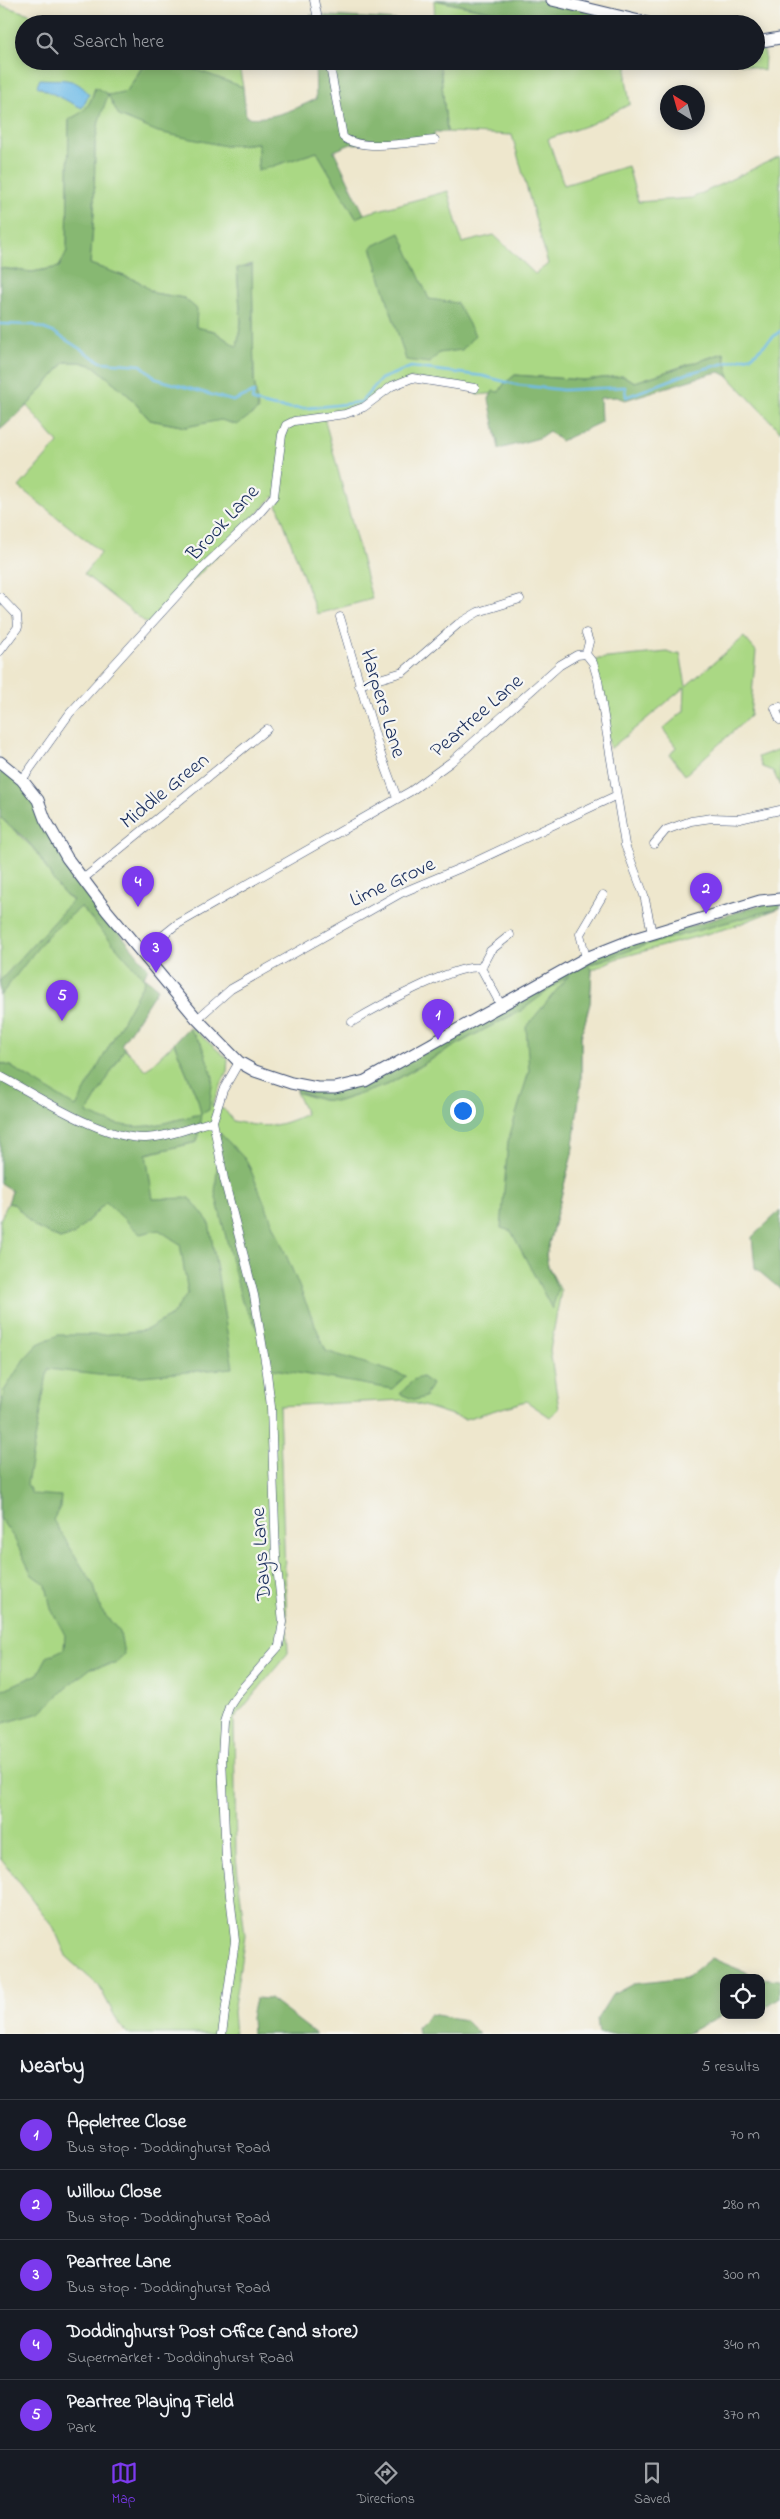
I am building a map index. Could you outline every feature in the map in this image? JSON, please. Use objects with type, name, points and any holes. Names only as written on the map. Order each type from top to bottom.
[{"type":"street","points":[[314,0],[317,15]]},
{"type":"street","points":[[552,0],[614,15]]},
{"type":"street","points":[[765,40],[780,38]]},
{"type":"street","points":[[331,70],[343,138],[351,144],[376,145],[435,140]]},
{"type":"street","name":"Brook Lane","points":[[22,780],[70,713],[200,570],[257,516],[274,496],[282,435],[286,425],[294,421],[345,414],[364,407],[392,386],[412,378],[475,388]]},
{"type":"street","points":[[0,597],[17,614],[18,627],[0,651]]},
{"type":"street","points":[[359,685],[403,672],[458,624],[478,612],[520,600]]},
{"type":"street","name":"Harpers Lane","points":[[340,617],[359,685],[397,798]]},
{"type":"street","points":[[586,633],[589,642],[586,654],[593,663],[598,680],[615,796],[625,845],[644,895],[652,933]]},
{"type":"street","name":"Peartree Lane","points":[[141,953],[176,925],[411,791],[451,762],[560,665],[577,654],[586,654]]},
{"type":"street","points":[[780,707],[775,708],[780,720]]},
{"type":"street","name":"Middle Green","points":[[83,879],[267,729]]},
{"type":"street","points":[[0,762],[22,780],[38,800],[52,834],[83,879],[141,953],[197,1019],[238,1062],[255,1071],[291,1083],[317,1088],[350,1086],[375,1076],[502,1007],[586,958],[652,933],[760,901],[780,899]]},
{"type":"street","name":"Lime Grove","points":[[197,1019],[231,989],[392,897],[470,864],[615,796]]},
{"type":"street","points":[[654,844],[666,830],[691,821],[712,818],[740,819],[780,810]]},
{"type":"street","points":[[586,958],[580,934],[603,895]]},
{"type":"street","points":[[481,968],[490,951],[510,935]]},
{"type":"street","points":[[481,968],[502,1007]]},
{"type":"street","points":[[352,1022],[393,998],[462,969],[481,968]]},
{"type":"street","name":"Days Lane","points":[[222,2034],[235,1941],[226,1859],[222,1757],[224,1722],[229,1706],[238,1693],[279,1646],[283,1622],[276,1557],[271,1407],[267,1373],[254,1295],[224,1179],[213,1121],[223,1090],[238,1062]]},
{"type":"street","points":[[0,1076],[77,1117],[111,1132],[126,1136],[146,1138],[213,1121]]},
{"type":"green space","points":[[434,0],[506,15],[435,15]]},
{"type":"green space","points":[[437,0],[552,0],[604,15],[508,15]]},
{"type":"green space","points":[[0,5],[33,15],[15,15],[15,70],[140,70],[127,91],[225,146],[259,143],[258,170],[317,152],[356,218],[364,214],[448,191],[462,243],[494,235],[535,274],[548,264],[512,135],[447,132],[440,70],[627,70],[626,78],[630,104],[591,124],[548,139],[564,185],[628,166],[638,202],[692,198],[780,156],[780,431],[729,377],[723,353],[635,382],[623,376],[583,380],[515,375],[504,384],[499,393],[477,395],[475,388],[412,378],[364,407],[324,417],[372,599],[317,614],[274,496],[150,626],[84,574],[101,552],[19,487],[58,443],[27,406],[65,362],[80,362],[94,366],[128,395],[150,420],[186,427],[258,410],[254,380],[252,264],[237,269],[241,322],[237,347],[214,331],[196,328],[184,298],[154,293],[138,281],[90,264],[94,213],[95,144],[99,121],[95,87],[87,107],[69,119],[67,251],[59,267],[32,272],[0,268]]},
{"type":"green space","points":[[140,70],[196,70],[243,87],[246,117],[255,118],[273,116],[316,99],[315,70],[441,70],[447,132],[434,132],[435,140],[351,144],[334,151],[364,214],[356,218],[317,152],[258,171],[258,143],[225,146],[158,132],[119,116],[108,95],[99,121],[95,144],[94,213],[90,264],[138,281],[154,293],[184,298],[197,309],[196,327],[214,331],[237,347],[241,322],[237,268],[250,266],[252,263],[254,379],[258,410],[237,425],[221,420],[186,427],[150,420],[128,395],[94,366],[80,362],[65,362],[27,406],[0,430],[0,268],[32,272],[59,267],[67,251],[69,119],[87,107],[95,87],[109,95],[127,91]]},
{"type":"green space","points":[[191,70],[240,70],[243,87]]},
{"type":"green space","points":[[400,233],[429,299],[457,303],[475,335],[462,350],[439,353],[430,363],[406,360],[371,247]]},
{"type":"green space","points":[[724,353],[729,377],[720,372],[625,400],[616,397],[600,398],[601,422],[561,441],[549,431],[539,438],[499,449],[489,399],[493,391],[499,392],[504,384],[515,375],[583,380],[623,376],[635,382]]},
{"type":"green space","points":[[744,637],[756,651],[750,716],[685,775],[670,755],[676,747],[663,729],[684,711],[685,687],[610,749],[593,663],[598,659],[667,652],[672,654],[680,653],[686,686]]},
{"type":"green space","points":[[780,749],[780,786],[773,771],[762,767],[758,757]]},
{"type":"green space","points":[[0,762],[22,780],[72,873],[148,968],[144,977],[158,988],[121,1045],[125,1048],[87,1113],[104,1120],[132,1126],[156,1125],[201,1114],[197,1142],[146,1154],[153,1199],[190,1198],[209,1222],[233,1368],[142,1376],[98,1375],[48,1369],[27,1484],[32,1494],[61,1496],[60,1507],[53,1520],[94,1586],[101,1610],[120,1632],[124,1654],[115,1664],[91,1668],[66,1688],[40,1713],[0,1724],[0,1691],[38,1674],[47,1657],[64,1649],[65,1635],[51,1609],[46,1585],[32,1575],[14,1538],[0,1518],[0,1417],[4,1391],[24,1359],[38,1344],[58,1335],[101,1335],[146,1330],[172,1315],[188,1293],[180,1244],[159,1230],[140,1234],[106,1202],[75,1234],[60,1239],[35,1227],[14,1204],[8,1203],[12,1191],[0,1183],[0,1063],[10,1066],[76,1107],[145,980],[81,907],[47,936],[0,996],[0,981],[73,900],[61,891],[31,846],[0,817]]},
{"type":"green space","points":[[0,817],[34,849],[66,896],[81,906],[144,977],[145,980],[121,1045],[146,1070],[174,1043],[198,1100],[201,1043],[188,1028],[193,1029],[228,1059],[227,1071],[212,1105],[225,1110],[233,1121],[254,1125],[279,1124],[306,1114],[296,1092],[322,1100],[339,1101],[387,1085],[472,1036],[522,1010],[571,973],[588,965],[651,943],[780,908],[732,927],[615,959],[592,970],[590,1003],[581,1037],[581,1076],[572,1154],[546,1255],[548,1266],[561,1291],[550,1350],[559,1409],[550,1417],[526,1401],[465,1419],[404,1400],[279,1406],[288,1653],[234,1719],[236,1857],[245,1935],[233,2012],[235,2034],[128,2034],[120,2026],[99,1986],[67,1958],[54,1928],[0,1857],[0,1220],[8,1203],[14,1204],[35,1227],[60,1239],[75,1234],[106,1202],[139,1156],[197,1142],[195,1115],[146,1128],[114,1125],[83,1112],[10,1066],[0,1063]]},
{"type":"green space","points":[[780,899],[780,908],[651,943],[588,965],[592,970],[590,1003],[581,1037],[581,1083],[572,1154],[546,1255],[548,1266],[558,1290],[552,1309],[511,1231],[501,1228],[508,1141],[529,1071],[526,1027],[569,975],[522,1010],[472,1036],[387,1085],[339,1101],[322,1100],[296,1092],[299,1084],[351,1086],[586,958]]},
{"type":"green space","points":[[188,1028],[201,1043],[213,1077],[209,1110],[201,1114],[198,1100],[174,1043]]},
{"type":"green space","points":[[220,1133],[247,1161],[326,1351],[406,1376],[392,1389],[268,1368],[263,1337],[242,1302],[215,1193]]},
{"type":"green space","points":[[780,1211],[780,1289],[755,1268],[752,1237]]},
{"type":"green space","points":[[422,1377],[432,1384],[425,1397],[415,1400],[400,1394],[413,1380]]},
{"type":"green space","points":[[711,1958],[750,1974],[720,1974],[720,2016],[686,2034],[599,2034],[597,2019],[612,1995],[633,1984],[686,1978]]},
{"type":"green space","points":[[765,1978],[780,1980],[780,1997],[765,2007]]},
{"type":"green space","points":[[255,1998],[270,1999],[316,2034],[252,2034],[251,2018]]},
{"type":"green space","points":[[430,2014],[465,2020],[479,2034],[418,2034],[417,2027]]},
{"type":"water","points":[[40,79],[72,81],[89,94],[82,108],[37,86]]},
{"type":"waterway","points":[[0,324],[34,325],[55,333],[101,362],[141,365],[157,379],[233,401],[254,392],[252,400],[265,405],[292,408],[361,402],[381,379],[411,367],[483,376],[518,385],[563,390],[625,387],[626,397],[689,373],[752,356],[780,331]]},
{"type":"place","name":"Doddinghurst Post Office (and store)","points":[[138,907]]},
{"type":"place","name":"Willow Close","points":[[706,914]]},
{"type":"place","name":"Peartree Lane","points":[[156,973]]},
{"type":"place","name":"Peartree Playing Field","points":[[62,1021]]},
{"type":"place","name":"Appletree Close","points":[[438,1040]]}]
